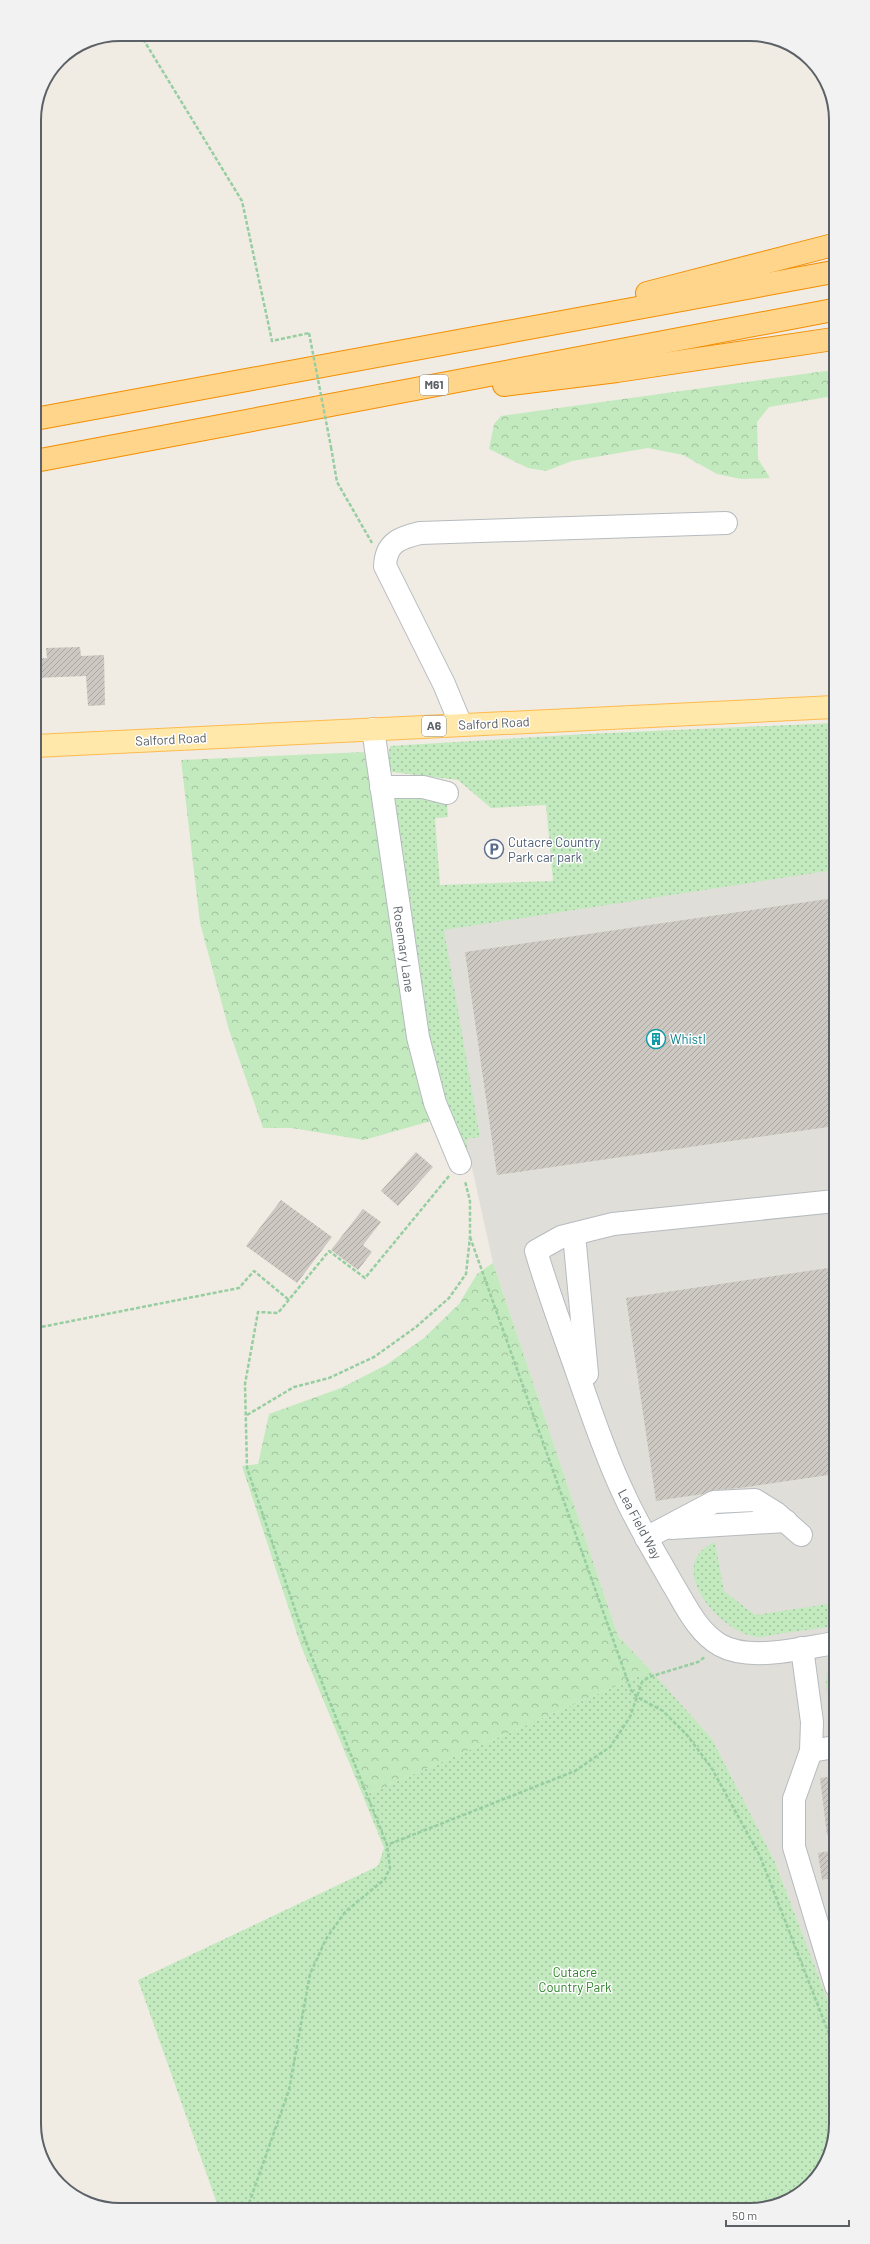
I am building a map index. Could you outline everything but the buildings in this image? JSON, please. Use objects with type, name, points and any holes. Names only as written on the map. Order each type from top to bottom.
[{"type":"highway","points":[[458,342],[829,246]]},
{"type":"highway","points":[[41,419],[829,273]]},
{"type":"highway","name":"M61","points":[[41,460],[296,410],[829,311]]},
{"type":"highway","name":"M61","points":[[296,410],[617,372],[829,340]]},
{"type":"main road","name":"Salford Road","points":[[41,746],[829,706]]},
{"type":"lane","points":[[461,725],[444,684],[384,566],[385,555],[390,547],[407,536],[420,532],[726,523]]},
{"type":"lane","name":"Rosemary Lane","points":[[373,729],[418,1037],[435,1103],[460,1163]]},
{"type":"lane","points":[[381,787],[423,787],[438,789],[447,793]]},
{"type":"lane","points":[[591,1411],[578,1293],[574,1234],[613,1224],[669,1216],[829,1202]]},
{"type":"lane","name":"Lea Field Way","points":[[574,1234],[561,1237],[536,1251],[544,1279],[591,1411],[622,1491],[655,1533],[691,1615],[703,1630],[718,1644],[731,1650],[748,1654],[829,1644]]},
{"type":"lane","points":[[655,1533],[714,1502],[755,1500],[793,1528]]},
{"type":"lane","points":[[802,1648],[812,1722],[811,1751],[794,1799],[794,1847],[829,1963]]},
{"type":"lane","points":[[811,1751],[829,1749]]},
{"type":"path","points":[[144,41],[242,201],[272,341],[309,333],[337,482],[384,566]]},
{"type":"path","points":[[247,1416],[294,1387],[329,1378],[374,1357],[416,1327],[449,1298],[466,1274],[470,1237],[470,1201],[460,1163]]},
{"type":"path","points":[[249,2203],[289,2090],[310,1974],[326,1939],[345,1912],[385,1879],[390,1868],[387,1845],[307,1645],[247,1468],[247,1416],[245,1384],[258,1312],[278,1313],[329,1251],[365,1278],[460,1163]]},
{"type":"path","points":[[470,1237],[631,1690],[637,1697],[663,1712],[687,1735],[711,1767],[760,1856],[829,2034]]},
{"type":"path","points":[[41,1327],[239,1288],[254,1271],[289,1300]]},
{"type":"path","points":[[387,1845],[575,1771],[610,1747],[630,1717],[642,1682],[649,1677],[698,1662],[718,1644]]},
{"type":"shaded area","points":[[829,822],[829,2004],[775,1862],[712,1739],[618,1636],[493,1263],[423,945],[433,912]]},
{"type":"green space","points":[[829,371],[829,397],[769,407],[757,422],[758,459],[770,478],[741,479],[717,474],[683,455],[648,448],[572,461],[546,471],[528,468],[489,449],[494,424],[501,416]]},
{"type":"green space","points":[[829,723],[829,871],[444,930],[480,1137],[466,1139],[470,1160],[441,1102],[405,922],[386,799],[396,790],[441,800],[447,805],[448,817],[435,818],[440,885],[553,881],[546,805],[491,808],[458,780],[392,772],[387,759],[390,746],[586,734]]},
{"type":"green space","points":[[364,752],[377,816],[431,1121],[364,1140],[292,1128],[263,1128],[229,1030],[200,923],[181,760]]},
{"type":"green space","points":[[493,1263],[618,1636],[651,1671],[363,1796],[301,1646],[242,1466],[258,1464],[269,1414],[341,1388],[386,1365],[424,1338],[459,1304],[477,1274]]},
{"type":"green space","points":[[715,1542],[724,1591],[755,1615],[829,1604],[829,1627],[764,1637],[757,1637],[742,1633],[727,1624],[713,1611],[702,1596],[695,1581],[694,1566],[700,1552]]},
{"type":"green space","name":"Cutacre Country Park","points":[[651,1671],[712,1739],[775,1862],[829,2004],[829,2129],[825,2150],[813,2172],[794,2190],[785,2195],[776,2199],[750,2203],[217,2203],[138,1980],[378,1866],[384,1848],[363,1796]]},
{"type":"green space","points":[[829,1671],[829,1710],[826,1684],[827,1672]]},
{"type":"place","name":"Cutacre Country Park car park","points":[[494,849]]},
{"type":"place","name":"Whistl","points":[[656,1039]]}]
